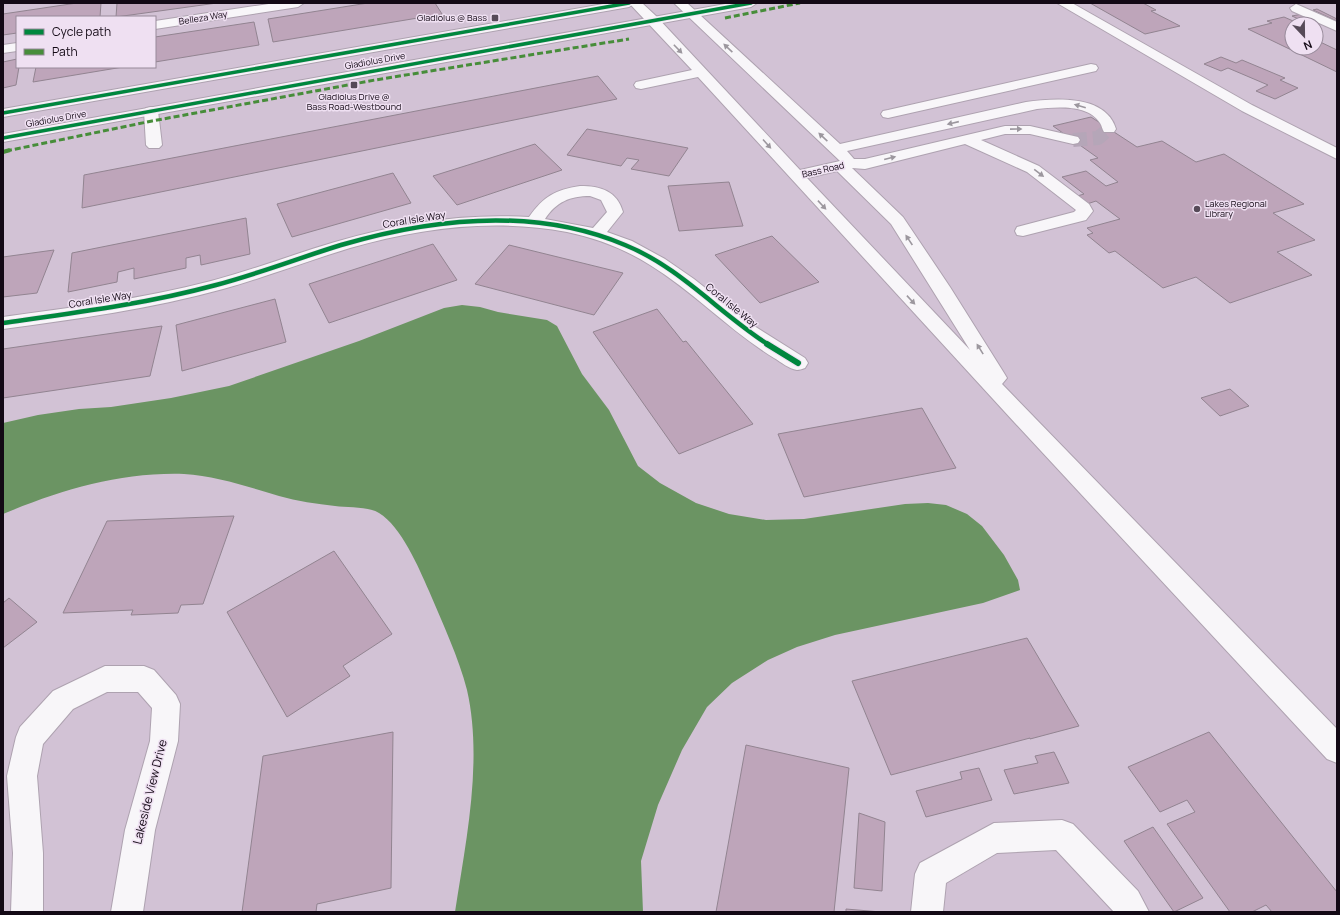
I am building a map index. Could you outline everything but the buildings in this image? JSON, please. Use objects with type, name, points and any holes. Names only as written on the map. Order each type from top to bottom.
[{"type":"street","name":"Belleza Way","points":[[156,25],[298,3]]},
{"type":"street","name":"Gladiolus Drive","points":[[3,113],[629,3]]},
{"type":"street","name":"Bass Road","points":[[635,3],[701,72],[796,176],[843,160],[680,3]]},
{"type":"street","name":"Gladiolus Drive","points":[[3,138],[751,3]]},
{"type":"street","points":[[1063,3],[1292,133],[1337,154]]},
{"type":"street","points":[[1296,8],[1337,27]]},
{"type":"street","points":[[3,49],[16,47]]},
{"type":"street","points":[[888,114],[1091,68]]},
{"type":"street","points":[[641,85],[701,72]]},
{"type":"street","points":[[967,96],[992,114]]},
{"type":"street","points":[[843,160],[992,114],[1044,103],[1068,103],[1080,105],[1101,115],[1107,122],[1109,129]]},
{"type":"street","points":[[151,111],[154,145]]},
{"type":"street","points":[[843,160],[865,164],[1005,130],[1030,130],[1072,140]]},
{"type":"street","points":[[965,139],[1033,169],[1083,207],[1085,211],[1080,216],[1022,231]]},
{"type":"street","points":[[1318,144],[1337,139]]},
{"type":"street","points":[[843,160],[897,221],[941,287],[1022,418]]},
{"type":"street","points":[[796,176],[1022,418],[1337,749]]},
{"type":"street","points":[[534,222],[544,207],[552,199],[562,194],[579,191],[594,191],[607,197],[613,203],[615,212],[605,227],[597,234]]},
{"type":"street","name":"Coral Isle Way","points":[[3,322],[97,311],[157,300],[217,285],[355,241],[406,229],[430,225],[482,222],[534,222],[597,234],[627,246],[668,268],[743,328],[798,363]]},
{"type":"street","name":"Lakeside View Drive","points":[[27,912],[28,853],[22,776],[30,737],[63,700],[105,679],[144,679],[166,704],[164,741],[140,830],[127,912]]},
{"type":"street","points":[[927,912],[931,874],[994,838],[1062,835],[1127,902],[1133,912]]},
{"type":"shaded area","points":[[462,305],[547,320],[557,326],[582,374],[609,410],[638,466],[660,483],[696,503],[729,514],[766,520],[804,519],[905,504],[928,503],[946,505],[967,514],[982,526],[1004,555],[1018,580],[1020,590],[983,603],[835,635],[797,647],[768,660],[732,683],[707,707],[682,750],[658,805],[641,861],[643,912],[455,912],[468,829],[473,772],[472,717],[467,690],[460,665],[450,640],[415,560],[395,527],[379,513],[364,508],[300,501],[220,479],[184,474],[160,474],[114,479],[91,484],[47,497],[3,514],[3,423],[38,415],[79,409],[111,407],[171,398],[229,386],[359,341],[444,308]]},
{"type":"tunnel","points":[[1073,140],[1098,138],[1109,129]]},
{"type":"marked path","points":[[725,18],[800,3]]},
{"type":"marked path","points":[[3,152],[152,121],[375,80],[414,75],[629,39]]},
{"type":"cycle path","points":[[3,113],[629,3]]},
{"type":"cycle path","points":[[3,138],[751,3]]},
{"type":"cycle path","points":[[3,323],[57,316],[164,298],[190,292],[238,279],[342,245],[413,228],[444,223],[506,220],[537,222],[568,227],[598,235],[643,253],[688,283],[744,329],[798,363]]},
{"type":"place","name":"Gladiolus @ Bass","points":[[495,18]]},
{"type":"place","name":"Gladiolus Drive @ Bass Road-Westbound","points":[[354,85]]},
{"type":"place","name":"Lakes Regional Library","points":[[1197,209]]}]
